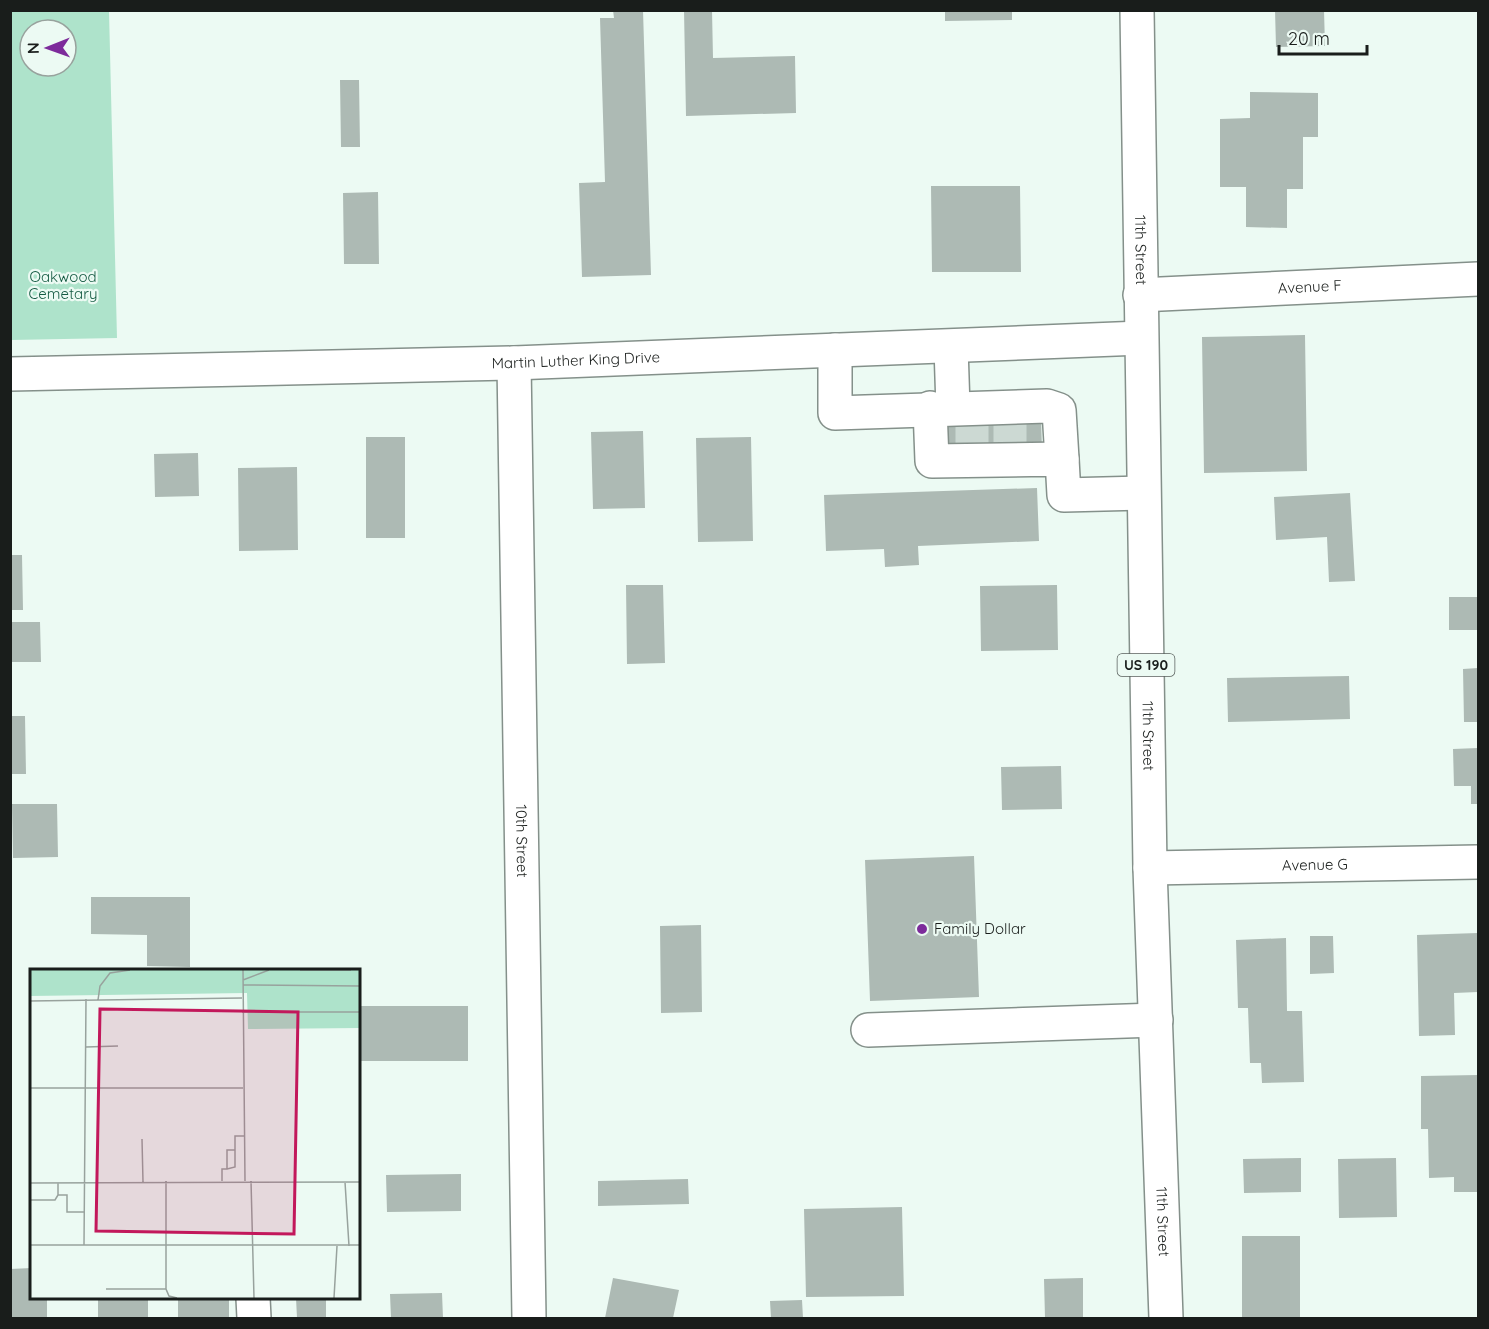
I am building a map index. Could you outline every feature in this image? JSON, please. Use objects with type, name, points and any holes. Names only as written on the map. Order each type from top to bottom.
[{"type":"street","name":"11th Street","points":[[1137,10],[1150,868],[1166,1318]]},
{"type":"street","name":"Avenue F","points":[[1140,295],[1479,279]]},
{"type":"street","name":"Martin Luther King Drive","points":[[10,374],[514,363],[1141,338]]},
{"type":"street","points":[[951,347],[962,426]]},
{"type":"street","points":[[835,350],[835,413],[962,426],[1010,434],[1062,459]]},
{"type":"street","name":"10th Street","points":[[514,363],[529,1318]]},
{"type":"street","points":[[962,426],[1010,434],[1047,406],[1059,410],[1064,495],[1143,493]]},
{"type":"street","name":"Avenue G","points":[[1150,868],[1479,862]]},
{"type":"street","points":[[868,1030],[1156,1020]]},
{"type":"street","points":[[253,1299],[254,1318]]},
{"type":"green space","name":"Oakwood Cemetary","points":[[10,11],[109,11],[117,338],[11,340]]},
{"type":"building","points":[[613,10],[643,10],[651,275],[582,277],[579,183],[605,182],[600,18],[614,18]]},
{"type":"building","points":[[684,10],[712,10],[713,58],[795,56],[796,113],[686,116]]},
{"type":"building","points":[[945,10],[1012,10],[1012,20],[945,21]]},
{"type":"building","points":[[1275,10],[1324,10],[1325,46],[1276,47]]},
{"type":"building","points":[[340,80],[359,80],[360,147],[341,147]]},
{"type":"building","points":[[1250,92],[1318,93],[1318,137],[1303,137],[1303,189],[1287,189],[1287,228],[1246,227],[1246,187],[1220,187],[1220,119],[1250,118]]},
{"type":"building","points":[[931,186],[1020,186],[1021,272],[932,272]]},
{"type":"building","points":[[378,192],[379,264],[344,264],[343,193]]},
{"type":"building","points":[[1305,335],[1307,471],[1204,473],[1202,337]]},
{"type":"building","points":[[1041,418],[1042,450],[942,453],[941,421]]},
{"type":"building","points":[[643,431],[645,508],[593,509],[591,432]]},
{"type":"building","points":[[366,437],[405,437],[405,538],[366,538]]},
{"type":"building","points":[[751,437],[753,541],[698,542],[696,438]]},
{"type":"building","points":[[198,453],[199,496],[155,497],[154,454]]},
{"type":"building","points":[[297,467],[298,550],[239,551],[238,468]]},
{"type":"building","points":[[1037,488],[1039,541],[918,546],[919,565],[885,567],[884,549],[826,551],[824,495]]},
{"type":"building","points":[[1350,493],[1355,581],[1329,582],[1327,537],[1276,540],[1274,497]]},
{"type":"building","points":[[10,555],[22,555],[23,610],[10,610]]},
{"type":"building","points":[[626,585],[663,585],[665,663],[627,664]]},
{"type":"building","points":[[1057,585],[1058,650],[981,651],[980,586]]},
{"type":"building","points":[[1449,597],[1478,597],[1478,630],[1449,630]]},
{"type":"building","points":[[10,622],[40,622],[41,662],[10,662]]},
{"type":"building","points":[[1478,668],[1478,722],[1464,722],[1463,669]]},
{"type":"building","points":[[1349,676],[1350,719],[1228,722],[1227,678]]},
{"type":"building","points":[[10,716],[25,716],[26,774],[10,774]]},
{"type":"building","points":[[1478,748],[1478,804],[1471,804],[1471,786],[1454,786],[1453,749]]},
{"type":"building","points":[[1061,766],[1062,809],[1002,810],[1001,767]]},
{"type":"building","points":[[12,804],[57,804],[58,857],[13,858]]},
{"type":"building","name":"Family Dollar","points":[[974,856],[979,997],[870,1001],[865,860]]},
{"type":"building","points":[[91,897],[190,897],[190,967],[147,966],[147,935],[91,934]]},
{"type":"building","points":[[701,925],[702,1012],[661,1013],[660,926]]},
{"type":"building","points":[[1478,933],[1478,992],[1454,993],[1455,1035],[1419,1036],[1417,935]]},
{"type":"building","points":[[1310,936],[1333,936],[1334,973],[1310,974]]},
{"type":"building","points":[[1286,938],[1287,1011],[1302,1011],[1304,1082],[1262,1083],[1261,1063],[1250,1063],[1248,1008],[1238,1008],[1236,940]]},
{"type":"building","points":[[360,1006],[468,1006],[468,1061],[360,1061]]},
{"type":"building","points":[[1478,1075],[1478,1192],[1454,1192],[1454,1177],[1429,1178],[1428,1129],[1421,1129],[1421,1076]]},
{"type":"building","points":[[1301,1158],[1301,1192],[1244,1193],[1243,1159]]},
{"type":"building","points":[[1396,1158],[1397,1217],[1339,1218],[1338,1159]]},
{"type":"building","points":[[461,1174],[461,1211],[387,1212],[386,1175]]},
{"type":"building","points":[[688,1179],[689,1204],[598,1206],[598,1181]]},
{"type":"building","points":[[902,1207],[904,1296],[806,1297],[804,1209]]},
{"type":"building","points":[[1242,1236],[1300,1236],[1300,1318],[1242,1318]]},
{"type":"building","points":[[30,1268],[30,1299],[47,1299],[47,1318],[10,1318],[10,1269]]},
{"type":"building","points":[[613,1278],[679,1290],[673,1318],[605,1318]]},
{"type":"building","points":[[1083,1278],[1083,1318],[1045,1318],[1044,1279]]},
{"type":"building","points":[[442,1293],[443,1318],[391,1318],[390,1294]]},
{"type":"building","points":[[98,1299],[148,1299],[148,1318],[98,1318]]},
{"type":"building","points":[[229,1299],[229,1318],[178,1318],[178,1300]]},
{"type":"building","points":[[296,1299],[326,1299],[326,1318],[297,1318]]},
{"type":"building","points":[[802,1300],[803,1318],[771,1318],[770,1301]]},
{"type":"tunnel","points":[[1010,419],[1010,451]]},
{"type":"tunnel","points":[[972,420],[972,452]]},
{"type":"place","name":"Family Dollar","points":[[922,929]]}]
